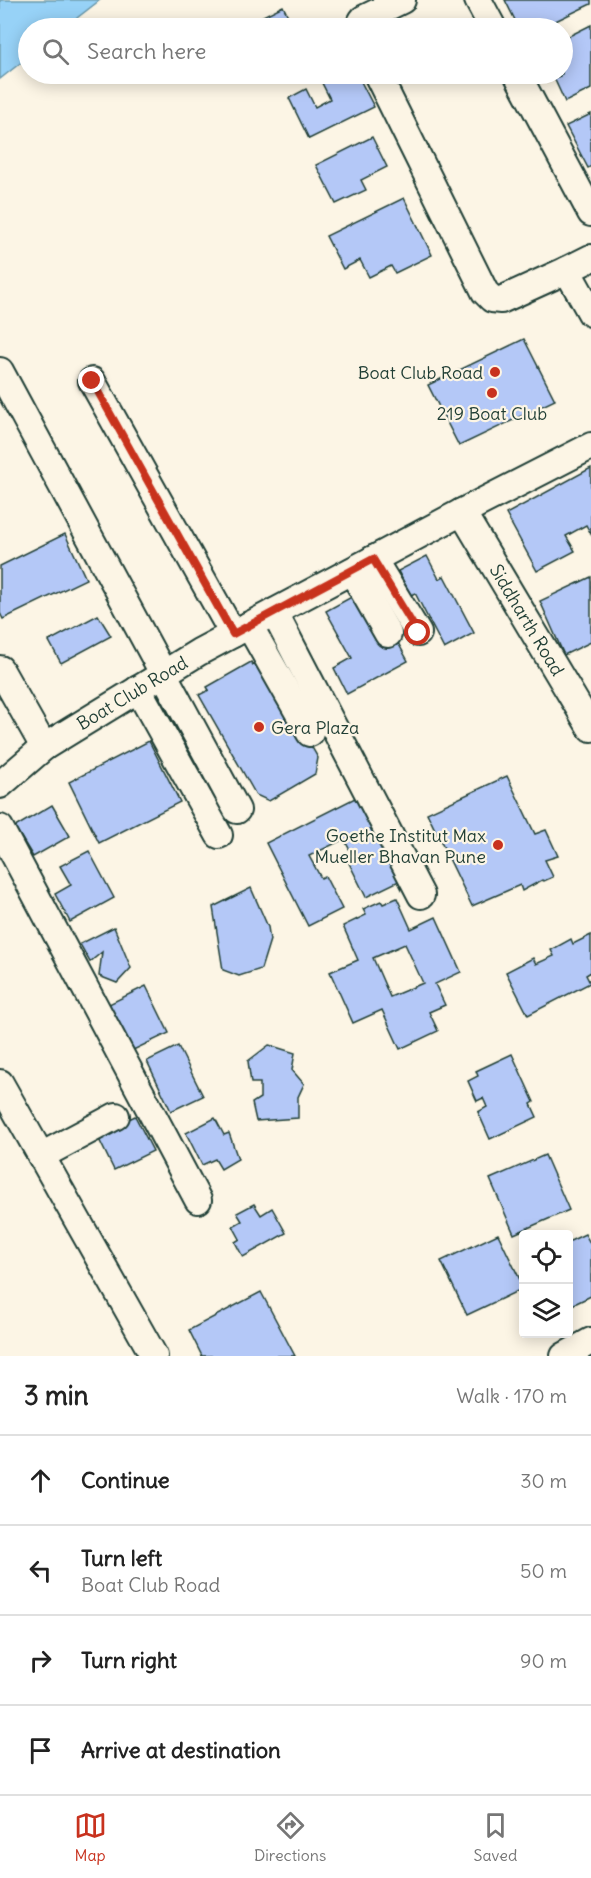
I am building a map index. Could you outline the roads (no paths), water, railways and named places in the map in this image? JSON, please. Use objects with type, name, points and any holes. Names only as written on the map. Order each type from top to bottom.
[{"type":"street","points":[[365,18],[402,0]]},
{"type":"street","points":[[478,0],[488,18]]},
{"type":"street","points":[[382,84],[485,292],[492,299],[501,300],[591,258]]},
{"type":"street","points":[[522,84],[591,213]]},
{"type":"street","points":[[567,270],[591,314]]},
{"type":"street","points":[[0,371],[237,810]]},
{"type":"street","points":[[92,381],[241,630],[310,733]]},
{"type":"street","name":"Boat Club Road","points":[[0,785],[44,747],[163,674],[274,612],[591,446]]},
{"type":"street","name":"Siddharth Road","points":[[462,512],[591,728]]},
{"type":"street","points":[[363,565],[418,633]]},
{"type":"street","points":[[363,565],[388,634]]},
{"type":"street","points":[[274,612],[421,895]]},
{"type":"street","points":[[0,669],[44,747]]},
{"type":"street","points":[[138,689],[219,835]]},
{"type":"street","points":[[0,828],[198,1200]]},
{"type":"street","points":[[0,1083],[154,1356]]},
{"type":"street","points":[[41,1156],[116,1116]]},
{"type":"street","points":[[564,1356],[591,1341]]},
{"type":"water","points":[[0,0],[100,0],[77,18],[18,18],[18,65],[0,79]]},
{"type":"place","name":"Boat Club Road","points":[[495,372]]},
{"type":"place","name":"219 Boat Club","points":[[492,393]]},
{"type":"place","name":"Gera Plaza","points":[[259,727]]},
{"type":"place","name":"Goethe Institut Max Mueller Bhavan Pune","points":[[498,845]]}]
